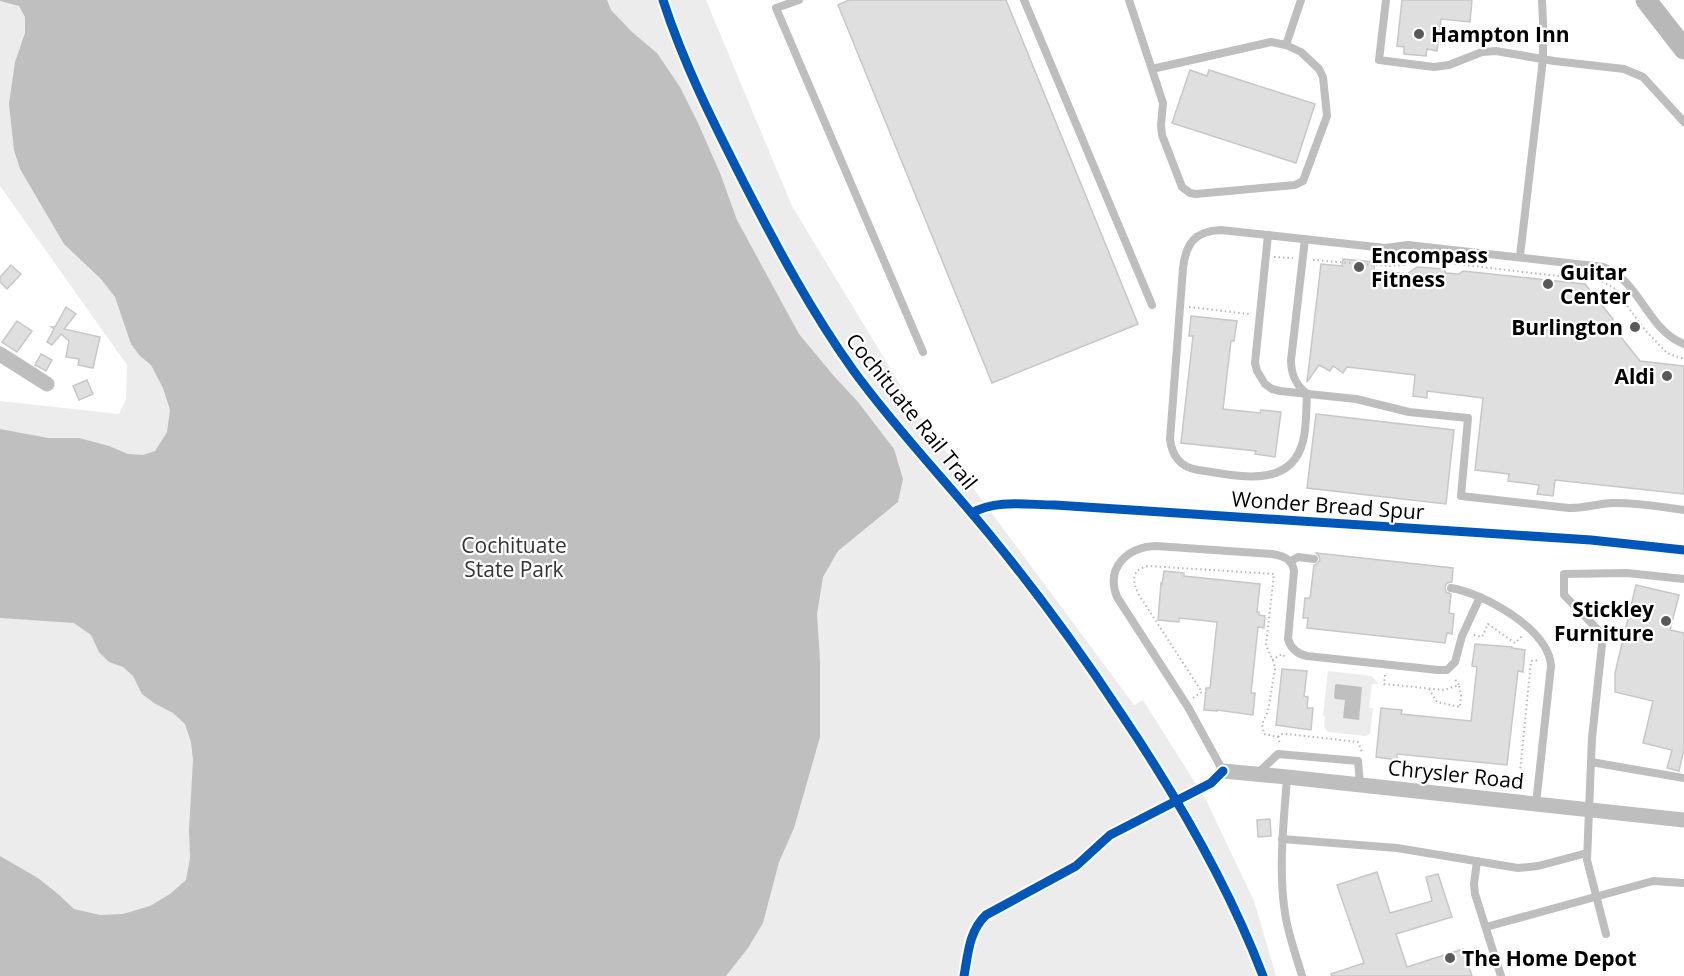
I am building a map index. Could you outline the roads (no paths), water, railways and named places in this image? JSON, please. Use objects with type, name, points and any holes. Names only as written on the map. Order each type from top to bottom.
[{"type":"main road","points":[[1646,0],[1676,34],[1684,47]]},
{"type":"street","points":[[0,354],[47,384]]},
{"type":"street","name":"Chrysler Road","points":[[1223,771],[1684,820]]},
{"type":"lane","points":[[799,0],[776,8],[923,352]]},
{"type":"lane","points":[[1024,0],[1152,305]]},
{"type":"lane","points":[[1129,0],[1163,103],[1162,135],[1182,187],[1186,191],[1196,194],[1295,185],[1306,177],[1326,122],[1328,110],[1322,72],[1301,52],[1278,42],[1264,43],[1152,69]]},
{"type":"lane","points":[[1286,45],[1301,0]]},
{"type":"lane","points":[[1386,0],[1379,60],[1434,67],[1482,52],[1496,51],[1630,70],[1643,77],[1684,122]]},
{"type":"lane","points":[[1520,256],[1543,59],[1542,0]]},
{"type":"lane","points":[[1305,239],[1291,360],[1293,378],[1307,394],[1303,443],[1296,458],[1284,469],[1270,476],[1256,477],[1190,469],[1173,454],[1170,439],[1184,257],[1187,248],[1198,236],[1213,230],[1221,230],[1305,239],[1385,248],[1408,244],[1603,267],[1610,269],[1623,279],[1662,329],[1676,341],[1684,344]]},
{"type":"lane","points":[[1268,235],[1255,363],[1265,384],[1272,389],[1356,399],[1409,412],[1468,418],[1461,496],[1569,508],[1620,503],[1684,510]]},
{"type":"lane","points":[[1223,771],[1188,707],[1119,601],[1114,588],[1114,576],[1119,564],[1133,550],[1156,546],[1272,554],[1291,561],[1294,571],[1288,639],[1292,649],[1307,656],[1447,670],[1455,662],[1462,636],[1480,597]]},
{"type":"lane","points":[[1291,561],[1298,557],[1314,559]]},
{"type":"lane","points":[[1606,934],[1587,867],[1591,762],[1603,635],[1564,595],[1564,574],[1627,573],[1684,579]]},
{"type":"lane","points":[[1451,588],[1463,590],[1500,608],[1540,639],[1550,656],[1551,666],[1536,804]]},
{"type":"lane","points":[[1257,774],[1278,753],[1358,761],[1360,784]]},
{"type":"lane","points":[[1591,762],[1684,778]]},
{"type":"lane","points":[[1287,777],[1282,839],[1285,914],[1302,976]]},
{"type":"lane","points":[[1282,839],[1397,848],[1525,868],[1587,853]]},
{"type":"lane","points":[[1478,861],[1474,889],[1501,976]]},
{"type":"lane","points":[[1486,927],[1653,880],[1684,883]]},
{"type":"place","name":"Hampton Inn","points":[[1419,34]]},
{"type":"place","name":"Encompass Fitness","points":[[1359,267]]},
{"type":"place","name":"Guitar Center","points":[[1548,284]]},
{"type":"place","name":"Burlington","points":[[1635,327]]},
{"type":"place","name":"Aldi","points":[[1667,376]]},
{"type":"place","name":"Stickley Furniture","points":[[1666,621]]},
{"type":"place","name":"The Home Depot","points":[[1450,958]]},
{"type":"park label","name":"Cochituate State Park","points":[[514,557]]}]
